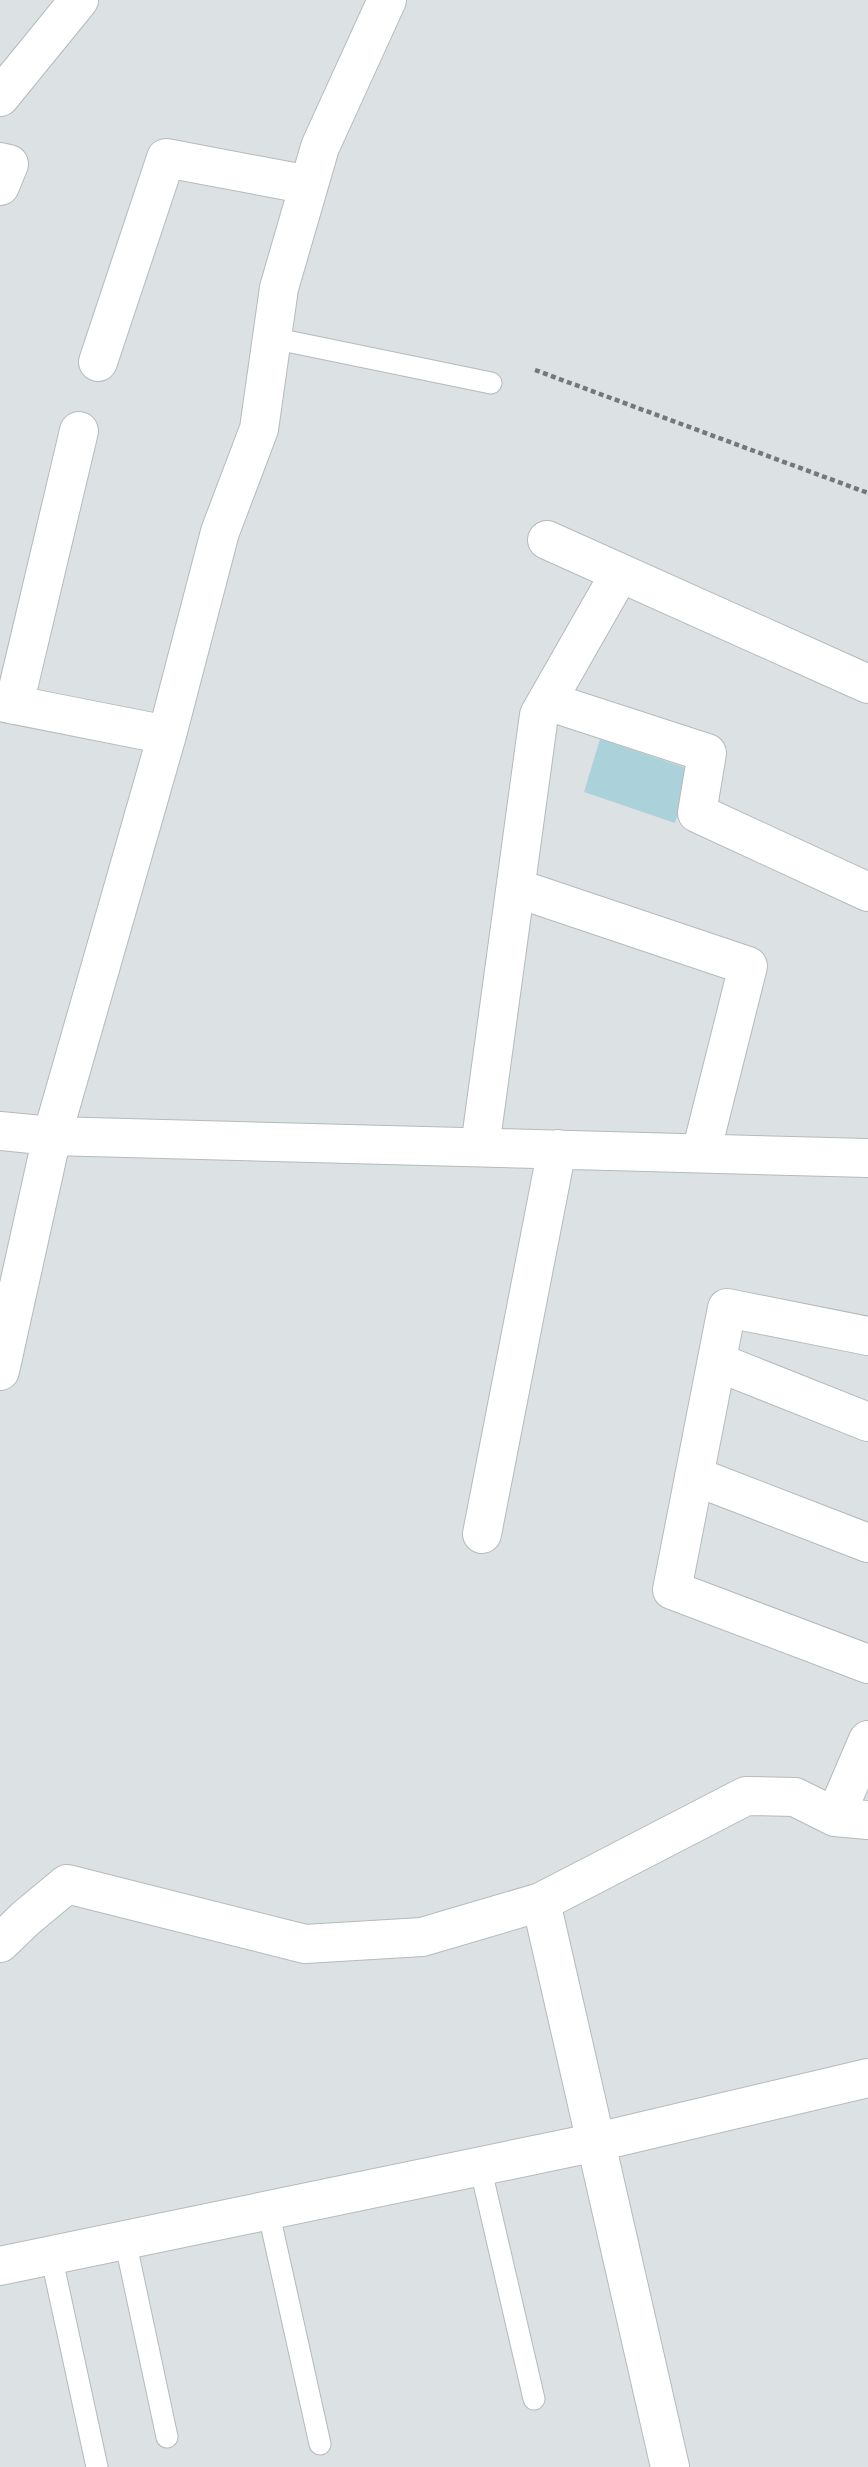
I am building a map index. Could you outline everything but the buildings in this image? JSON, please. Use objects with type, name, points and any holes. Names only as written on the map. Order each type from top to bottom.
[{"type":"street","points":[[0,1371],[52,1136],[167,735],[220,532],[259,429],[279,288],[320,147],[387,0]]},
{"type":"street","points":[[0,97],[70,2]]},
{"type":"street","points":[[98,362],[166,158],[309,185]]},
{"type":"street","points":[[0,162],[9,164],[0,186]]},
{"type":"street","points":[[79,431],[7,703],[167,735]]},
{"type":"street","points":[[547,540],[868,684]]},
{"type":"street","points":[[480,1147],[539,715],[620,573]]},
{"type":"street","points":[[547,701],[707,753],[697,813],[868,892]]},
{"type":"street","points":[[516,888],[748,966],[701,1153]]},
{"type":"street","points":[[0,1131],[52,1136],[868,1158]]},
{"type":"street","points":[[482,1534],[557,1149]]},
{"type":"street","points":[[868,1336],[727,1308],[672,1590],[868,1664]]},
{"type":"street","points":[[717,1362],[868,1422]]},
{"type":"street","points":[[694,1476],[868,1543]]},
{"type":"street","points":[[0,1943],[67,1884],[305,1944],[422,1937],[541,1902],[746,1796],[795,1797],[852,1818],[868,1740]]},
{"type":"street","points":[[541,1902],[670,2467]]},
{"type":"street","points":[[0,2266],[597,2142],[868,2078]]},
{"type":"lane","points":[[272,338],[491,383]]},
{"type":"lane","points":[[480,2165],[534,2399]]},
{"type":"lane","points":[[268,2210],[320,2444]]},
{"type":"lane","points":[[125,2240],[167,2437]]},
{"type":"lane","points":[[51,2255],[97,2467]]},
{"type":"path","points":[[536,370],[868,493]]},
{"type":"shaded area","points":[[600,739],[692,770],[675,823],[584,792]]}]
